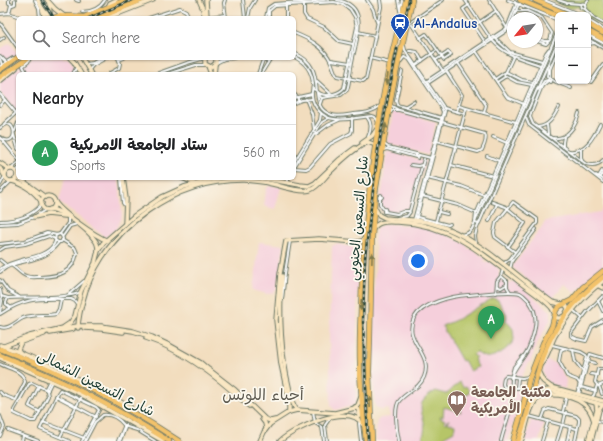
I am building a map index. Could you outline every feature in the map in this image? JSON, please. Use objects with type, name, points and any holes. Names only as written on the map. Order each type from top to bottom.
[{"type":"main road","points":[[83,16],[108,4],[125,0]]},
{"type":"main road","points":[[103,16],[136,4],[142,0]]},
{"type":"main road","name":"شارع التسعين الجنوبي","points":[[366,441],[361,386],[359,334],[363,249],[378,126],[390,63],[406,0]]},
{"type":"main road","name":"شارع التسعين الجنوبي","points":[[372,441],[369,372],[374,207],[389,104],[412,0]]},
{"type":"main road","points":[[535,0],[565,12]]},
{"type":"main road","points":[[518,2],[539,8],[555,16]]},
{"type":"main road","points":[[539,8],[544,13]]},
{"type":"main road","points":[[591,24],[594,28]]},
{"type":"main road","points":[[591,26],[603,33]]},
{"type":"main road","points":[[591,33],[603,39]]},
{"type":"main road","points":[[0,70],[16,58]]},
{"type":"main road","points":[[0,77],[26,60]]},
{"type":"main road","points":[[366,221],[373,222]]},
{"type":"main road","points":[[520,440],[538,371],[558,325],[570,312],[572,302],[586,285],[603,271]]},
{"type":"main road","points":[[512,441],[518,425],[530,377],[543,343],[552,326],[557,308],[563,304],[572,302],[595,286],[603,278]]},
{"type":"main road","points":[[552,326],[557,322],[558,325]]},
{"type":"main road","name":"شارع التسعين الشمالى","points":[[1,347],[51,369],[75,385],[82,394],[126,424],[160,440],[169,441]]},
{"type":"main road","name":"شارع التسعين الشمالى","points":[[1,358],[12,365],[51,381],[75,385]]},
{"type":"main road","points":[[360,369],[362,375],[364,376],[367,376],[369,372]]},
{"type":"main road","points":[[524,423],[525,412],[534,381],[534,377],[530,377]]},
{"type":"main road","points":[[361,386],[363,382],[366,381],[370,388]]},
{"type":"main road","name":"شارع التسعين الشمالى","points":[[82,394],[114,401],[179,441]]},
{"type":"street","points":[[9,0],[11,5],[9,13]]},
{"type":"street","points":[[11,5],[15,4],[15,0]]},
{"type":"street","points":[[35,0],[39,8],[40,16]]},
{"type":"street","points":[[38,0],[44,16]]},
{"type":"street","points":[[83,16],[97,8],[105,0]]},
{"type":"street","points":[[108,4],[116,0]]},
{"type":"street","points":[[111,16],[136,4],[153,0]]},
{"type":"street","points":[[198,0],[203,7],[205,16]]},
{"type":"street","points":[[205,16],[206,0]]},
{"type":"street","points":[[225,0],[225,16]]},
{"type":"street","points":[[243,0],[245,16]]},
{"type":"street","points":[[248,16],[250,8],[255,0]]},
{"type":"street","points":[[268,16],[272,8],[286,4],[329,0]]},
{"type":"street","points":[[337,0],[348,3],[354,9],[359,20],[350,63]]},
{"type":"street","points":[[367,0],[373,10],[377,25]]},
{"type":"street","points":[[296,34],[314,42],[324,51],[330,60],[336,75],[348,79],[361,81],[365,80],[380,10],[380,0]]},
{"type":"street","points":[[398,0],[401,16]]},
{"type":"street","points":[[400,10],[402,0]]},
{"type":"street","points":[[443,0],[412,20],[411,23],[443,71]]},
{"type":"street","points":[[465,0],[492,39],[502,50],[513,57],[540,65]]},
{"type":"street","points":[[489,0],[507,24]]},
{"type":"street","points":[[508,0],[518,2],[555,17]]},
{"type":"street","points":[[544,0],[566,12]]},
{"type":"street","points":[[558,0],[583,6],[590,14],[603,23]]},
{"type":"street","points":[[582,12],[584,0]]},
{"type":"street","points":[[578,12],[588,0]]},
{"type":"street","points":[[42,8],[47,14],[50,13],[48,1]]},
{"type":"street","points":[[48,1],[66,16]]},
{"type":"street","points":[[286,4],[304,4],[315,1],[336,2],[347,6],[355,17],[357,32],[353,44],[348,87],[343,94],[322,98]]},
{"type":"street","points":[[518,2],[515,10],[529,12]]},
{"type":"street","points":[[286,4],[286,16]]},
{"type":"street","points":[[304,4],[304,14],[307,19],[324,28],[339,42],[353,44]]},
{"type":"street","points":[[469,5],[463,9],[485,42]]},
{"type":"street","points":[[155,16],[180,8],[186,12],[188,16]]},
{"type":"street","points":[[373,10],[380,10]]},
{"type":"street","points":[[474,26],[496,11]]},
{"type":"street","points":[[0,14],[9,13],[17,16]]},
{"type":"street","points":[[543,20],[552,36],[546,43],[543,42]]},
{"type":"street","points":[[397,69],[404,47],[408,27],[407,21]]},
{"type":"street","points":[[591,22],[603,28]]},
{"type":"street","points":[[0,23],[16,45]]},
{"type":"street","points":[[432,80],[443,71],[476,51],[485,42],[495,38],[507,30]]},
{"type":"street","points":[[427,82],[507,30]]},
{"type":"street","points":[[357,32],[375,36]]},
{"type":"street","points":[[420,38],[426,34],[442,56],[436,60]]},
{"type":"street","points":[[0,40],[4,37]]},
{"type":"street","points":[[591,37],[603,43]]},
{"type":"street","points":[[495,38],[504,48],[542,62]]},
{"type":"street","points":[[475,222],[476,212],[555,39]]},
{"type":"street","points":[[591,41],[603,48]]},
{"type":"street","points":[[591,44],[595,43]]},
{"type":"street","points":[[404,47],[436,98],[444,108],[465,114]]},
{"type":"street","points":[[461,235],[470,231],[475,222],[540,65],[546,53],[551,48]]},
{"type":"street","points":[[476,244],[476,233],[479,224],[555,48]]},
{"type":"street","points":[[416,65],[437,50]]},
{"type":"street","points":[[409,51],[417,52],[422,60]]},
{"type":"street","points":[[476,51],[507,97],[530,107]]},
{"type":"street","points":[[296,54],[308,62],[313,70],[316,81],[317,100],[325,111],[332,115],[354,114],[374,111],[380,106]]},
{"type":"street","points":[[401,59],[405,57],[411,59],[416,65],[442,110],[442,118],[437,141],[428,168],[427,178],[415,219]]},
{"type":"street","points":[[506,76],[513,57]]},
{"type":"street","points":[[555,57],[550,69],[549,79],[542,86],[530,115],[532,122],[583,162],[590,165],[600,163],[603,160]]},
{"type":"street","points":[[1,66],[16,58]]},
{"type":"street","points":[[296,58],[302,61],[312,77],[313,89],[310,94],[310,99]]},
{"type":"street","points":[[370,58],[390,63]]},
{"type":"street","points":[[1,59],[6,62]]},
{"type":"street","points":[[1,59],[1,66]]},
{"type":"street","points":[[26,72],[23,66],[28,60]]},
{"type":"street","points":[[73,60],[77,72]]},
{"type":"street","points":[[83,60],[90,72]]},
{"type":"street","points":[[85,64],[97,60]]},
{"type":"street","points":[[90,72],[93,65],[102,60]]},
{"type":"street","points":[[113,72],[119,68],[118,60]]},
{"type":"street","points":[[162,72],[195,60]]},
{"type":"street","points":[[205,60],[205,63],[211,72]]},
{"type":"street","points":[[213,72],[216,60]]},
{"type":"street","points":[[173,72],[196,65],[207,66],[216,64],[220,60]]},
{"type":"street","points":[[259,72],[262,60]]},
{"type":"street","points":[[262,72],[269,61],[266,60]]},
{"type":"street","points":[[330,60],[350,63]]},
{"type":"street","points":[[549,62],[547,76],[549,79]]},
{"type":"street","points":[[458,63],[486,105],[484,114]]},
{"type":"street","points":[[0,81],[14,70],[17,65]]},
{"type":"street","points":[[591,82],[603,65]]},
{"type":"street","points":[[76,69],[79,72]]},
{"type":"street","points":[[402,71],[396,103],[398,106],[442,118]]},
{"type":"street","points":[[446,71],[462,95],[457,111]]},
{"type":"street","points":[[495,79],[506,73]]},
{"type":"street","points":[[506,73],[522,80],[533,82]]},
{"type":"street","points":[[497,82],[506,76]]},
{"type":"street","points":[[506,76],[517,82],[532,85]]},
{"type":"street","points":[[321,94],[331,94],[342,91],[346,86],[348,79]]},
{"type":"street","points":[[535,94],[543,82],[549,79],[571,88]]},
{"type":"street","points":[[316,81],[331,94]]},
{"type":"street","points":[[313,89],[316,89],[321,94],[319,96],[322,98],[320,105]]},
{"type":"street","points":[[0,94],[16,111]]},
{"type":"street","points":[[310,94],[297,97],[298,101],[306,99],[313,101],[317,100]]},
{"type":"street","points":[[301,153],[321,117],[320,112],[310,94]]},
{"type":"street","points":[[306,99],[312,114],[314,130]]},
{"type":"street","points":[[0,105],[5,100]]},
{"type":"street","points":[[290,180],[308,186],[314,184],[344,159],[370,141],[378,126],[380,106],[383,100]]},
{"type":"street","points":[[406,108],[406,106],[414,100]]},
{"type":"street","points":[[528,100],[532,102]]},
{"type":"street","points":[[389,104],[399,110]]},
{"type":"street","points":[[459,106],[516,122]]},
{"type":"street","points":[[537,127],[547,125],[554,117],[559,107]]},
{"type":"street","points":[[417,213],[430,158],[444,113],[444,108]]},
{"type":"street","points":[[434,224],[466,109]]},
{"type":"street","points":[[387,117],[390,115],[392,110],[399,110],[485,134],[485,143],[482,150],[479,152],[437,141]]},
{"type":"street","points":[[370,141],[378,126],[374,116],[374,111]]},
{"type":"street","points":[[320,112],[329,118],[342,119],[374,116]]},
{"type":"street","points":[[1,127],[16,113]]},
{"type":"street","points":[[564,148],[563,142],[565,136],[574,126],[579,113]]},
{"type":"street","points":[[349,114],[352,118]]},
{"type":"street","points":[[296,167],[306,169],[310,167],[330,144],[350,134],[354,114]]},
{"type":"street","points":[[428,118],[429,114]]},
{"type":"street","points":[[321,117],[325,120]]},
{"type":"street","points":[[366,117],[370,121],[370,141],[375,152]]},
{"type":"street","points":[[526,117],[529,125],[601,179]]},
{"type":"street","points":[[296,160],[325,120],[329,118]]},
{"type":"street","points":[[313,136],[328,125],[342,119]]},
{"type":"street","points":[[1,127],[7,124],[10,126],[16,142]]},
{"type":"street","points":[[568,151],[575,151],[582,148],[591,140],[600,124]]},
{"type":"street","points":[[547,125],[548,135]]},
{"type":"street","points":[[1,137],[9,140],[16,128]]},
{"type":"street","points":[[552,138],[560,138],[565,136]]},
{"type":"street","points":[[1,137],[16,156]]},
{"type":"street","points":[[493,137],[507,143]]},
{"type":"street","points":[[383,143],[389,147],[417,156]]},
{"type":"street","points":[[582,148],[581,154],[583,162]]},
{"type":"street","points":[[382,151],[387,149],[430,158]]},
{"type":"street","points":[[487,156],[499,161]]},
{"type":"street","points":[[397,218],[407,216],[410,211],[425,158]]},
{"type":"street","points":[[0,163],[6,179],[11,181]]},
{"type":"street","points":[[296,163],[300,168]]},
{"type":"street","points":[[600,163],[603,170],[601,179]]},
{"type":"street","points":[[0,185],[5,175],[5,171],[16,164]]},
{"type":"street","points":[[411,165],[422,165]]},
{"type":"street","points":[[451,165],[493,176]]},
{"type":"street","points":[[418,166],[421,171]]},
{"type":"street","points":[[2,168],[10,169],[16,174]]},
{"type":"street","points":[[594,175],[601,179]]},
{"type":"street","points":[[0,192],[16,177]]},
{"type":"street","points":[[11,181],[16,178]]},
{"type":"street","points":[[244,180],[268,183],[306,191],[316,186],[322,178]]},
{"type":"street","points":[[427,178],[465,187],[484,195]]},
{"type":"street","points":[[23,180],[42,197],[51,197],[58,209],[67,217],[112,244]]},
{"type":"street","points":[[122,180],[126,207],[125,224]]},
{"type":"street","points":[[186,180],[195,184]]},
{"type":"street","points":[[98,251],[103,243],[152,203],[173,192],[195,184],[213,180]]},
{"type":"street","points":[[78,327],[78,305],[81,291],[99,260],[112,244],[140,216],[164,201],[178,193],[215,180]]},
{"type":"street","points":[[220,180],[224,182],[232,180]]},
{"type":"street","points":[[2,182],[6,185]]},
{"type":"street","points":[[422,196],[458,205],[476,212]]},
{"type":"street","points":[[42,197],[42,212]]},
{"type":"street","points":[[380,198],[380,204],[385,209],[398,214],[405,211],[410,211]]},
{"type":"street","points":[[34,217],[54,206],[55,202]]},
{"type":"street","points":[[492,202],[508,209],[525,223],[508,247]]},
{"type":"street","points":[[515,252],[495,237],[494,233],[495,225],[513,202],[537,219],[537,223],[531,234]]},
{"type":"street","points":[[489,221],[497,204]]},
{"type":"street","points":[[41,205],[48,209],[58,209],[90,232],[96,242],[98,251],[99,260],[89,281],[78,312],[63,328]]},
{"type":"street","points":[[0,221],[23,218],[32,213],[41,205]]},
{"type":"street","points":[[374,207],[381,216],[387,218],[415,219],[434,224],[461,235],[505,263],[553,303],[566,305],[570,312],[581,318]]},
{"type":"street","points":[[438,212],[447,214]]},
{"type":"street","points":[[0,224],[18,222],[48,214],[67,217]]},
{"type":"street","points":[[381,216],[381,222]]},
{"type":"street","points":[[0,272],[10,265],[44,256],[52,250],[58,234],[68,225],[67,217]]},
{"type":"street","points":[[415,219],[425,224]]},
{"type":"street","points":[[373,229],[381,222],[450,224]]},
{"type":"street","points":[[475,222],[479,224]]},
{"type":"street","points":[[0,268],[6,264],[42,254],[62,239],[70,226],[77,224]]},
{"type":"street","points":[[434,224],[469,244],[503,269],[551,307],[555,315],[559,318],[570,312]]},
{"type":"street","points":[[510,268],[520,248],[536,229]]},
{"type":"street","points":[[0,244],[25,241],[48,233],[58,234],[62,239],[75,248],[77,252],[74,262],[65,272],[53,277],[31,278],[24,276],[10,265]]},
{"type":"street","points":[[0,250],[6,247],[26,244],[49,236],[59,242]]},
{"type":"street","points":[[113,236],[113,241],[118,238]]},
{"type":"street","points":[[288,242],[319,239],[357,242],[364,239]]},
{"type":"street","points":[[288,242],[305,241],[356,244],[363,249]]},
{"type":"street","points":[[288,242],[281,274],[276,320],[281,364],[289,402],[289,412]]},
{"type":"street","points":[[288,242],[282,312],[284,347],[291,388],[290,392]]},
{"type":"street","points":[[505,263],[520,248]]},
{"type":"street","points":[[98,251],[100,255],[104,255]]},
{"type":"street","points":[[0,260],[6,264]]},
{"type":"street","points":[[19,271],[21,262]]},
{"type":"street","points":[[496,293],[497,281],[501,276],[503,269]]},
{"type":"street","points":[[281,274],[280,324],[283,356],[293,404],[297,410]]},
{"type":"street","points":[[501,276],[507,281]]},
{"type":"street","points":[[65,296],[78,288],[88,277]]},
{"type":"street","points":[[510,292],[506,285],[507,281],[513,278]]},
{"type":"street","points":[[0,280],[4,287],[20,297]]},
{"type":"street","points":[[580,386],[587,362],[586,355],[579,351],[550,343],[570,312],[595,286],[603,281]]},
{"type":"street","points":[[497,286],[501,288],[506,285]]},
{"type":"street","points":[[595,286],[603,288]]},
{"type":"street","points":[[0,290],[2,296],[0,312]]},
{"type":"street","points":[[2,296],[8,298],[65,296],[74,295],[81,291]]},
{"type":"street","points":[[399,441],[396,415],[398,402],[401,398],[419,385],[426,370],[425,358],[414,340],[412,333],[412,323],[415,316],[426,307],[447,299],[465,295],[510,292],[519,293],[525,296],[531,304],[534,313],[535,329],[526,353],[514,371],[512,377]]},
{"type":"street","points":[[73,299],[75,298],[74,295]]},
{"type":"street","points":[[603,296],[581,318],[571,336],[584,341],[588,339],[592,327],[603,320]]},
{"type":"street","points":[[8,298],[6,300],[6,304],[10,307]]},
{"type":"street","points":[[0,327],[7,328],[20,320],[32,316],[54,314],[59,309],[60,299]]},
{"type":"street","points":[[73,299],[78,305]]},
{"type":"street","points":[[0,312],[30,300],[73,299]]},
{"type":"street","points":[[598,301],[603,311]]},
{"type":"street","points":[[551,307],[554,306],[553,303]]},
{"type":"street","points":[[78,320],[84,326]]},
{"type":"street","points":[[1,347],[30,336],[84,326],[117,328],[152,337],[169,344],[196,362],[235,390],[266,419],[271,421],[274,420]]},
{"type":"street","points":[[18,347],[22,341],[44,333],[63,328],[78,327],[112,330],[134,334],[154,340],[196,362]]},
{"type":"street","points":[[13,343],[14,347],[18,347],[20,353]]},
{"type":"street","points":[[559,346],[562,350]]},
{"type":"street","points":[[1,347],[20,353],[114,401],[130,407]]},
{"type":"street","points":[[565,348],[562,350],[559,361],[566,375],[577,380],[580,386],[596,391]]},
{"type":"street","points":[[574,350],[574,360],[583,371]]},
{"type":"street","points":[[575,354],[579,351]]},
{"type":"street","points":[[510,405],[510,387],[516,364],[526,353]]},
{"type":"street","points":[[578,394],[583,371],[590,354],[603,358]]},
{"type":"street","points":[[0,393],[16,400],[25,382],[22,375],[12,365],[1,358]]},
{"type":"street","points":[[580,367],[587,362],[595,363]]},
{"type":"street","points":[[204,368],[251,408],[264,421],[266,428]]},
{"type":"street","points":[[602,394],[595,382],[598,369],[603,368]]},
{"type":"street","points":[[512,393],[516,388],[518,378],[514,371]]},
{"type":"street","points":[[538,371],[543,381],[551,388],[565,396],[579,401],[603,422]]},
{"type":"street","points":[[591,374],[597,375]]},
{"type":"street","points":[[526,394],[523,390],[504,386],[503,381],[505,376],[518,378],[530,377]]},
{"type":"street","points":[[577,380],[582,377]]},
{"type":"street","points":[[47,389],[32,383],[28,384],[14,411],[15,414],[32,422],[36,420],[48,395],[47,389],[51,381],[82,394],[98,408],[96,417],[82,441]]},
{"type":"street","points":[[591,398],[598,386],[603,383]]},
{"type":"street","points":[[39,386],[29,406],[40,412]]},
{"type":"street","points":[[501,441],[512,393],[510,387]]},
{"type":"street","points":[[532,397],[540,391],[551,388],[591,398],[603,405],[600,408],[590,441]]},
{"type":"street","points":[[69,441],[41,430],[43,422],[59,391],[62,390],[82,394]]},
{"type":"street","points":[[596,391],[597,418]]},
{"type":"street","points":[[60,437],[82,394]]},
{"type":"street","points":[[520,440],[532,406],[541,396],[551,394],[584,400],[603,401]]},
{"type":"street","points":[[56,396],[96,417]]},
{"type":"street","points":[[260,441],[266,428],[274,420],[289,412],[297,410],[334,413],[355,407],[362,396]]},
{"type":"street","points":[[557,441],[565,412],[565,396]]},
{"type":"street","points":[[579,401],[584,400]]},
{"type":"street","points":[[355,407],[359,411],[360,416],[358,420],[361,441]]},
{"type":"street","points":[[542,419],[545,412],[551,408],[575,415],[579,422],[575,441]]},
{"type":"street","points":[[312,411],[315,422],[321,425],[326,423],[332,417]]},
{"type":"street","points":[[85,441],[95,422],[103,415],[111,415],[137,430],[160,440]]},
{"type":"street","points":[[280,441],[294,431],[332,417],[349,415],[358,420],[365,428]]},
{"type":"street","points":[[0,416],[4,428],[0,436]]},
{"type":"street","points":[[529,416],[577,429]]},
{"type":"street","points":[[542,441],[548,421]]},
{"type":"street","points":[[43,422],[84,438]]},
{"type":"street","points":[[325,441],[326,423]]},
{"type":"street","points":[[118,441],[126,424]]},
{"type":"street","points":[[321,425],[325,441]]},
{"type":"street","points":[[567,441],[570,427]]},
{"type":"street","points":[[8,430],[31,437],[38,441]]},
{"type":"street","points":[[22,441],[24,436]]},
{"type":"shaded area","points":[[10,43],[16,51],[16,55],[0,66],[0,49]]},
{"type":"shaded area","points":[[28,60],[70,60],[76,67],[72,72],[16,72],[16,112],[0,93],[0,80]]},
{"type":"shaded area","points":[[393,111],[436,122],[428,155],[388,144]]},
{"type":"shaded area","points":[[387,151],[426,161],[410,208],[389,214],[382,211],[379,207],[378,200],[382,191]]},
{"type":"shaded area","points":[[64,180],[118,180],[122,216],[116,229],[105,237],[59,202]]},
{"type":"shaded area","points":[[269,186],[281,187],[275,209],[264,206],[266,190]]},
{"type":"shaded area","points":[[603,209],[603,269],[575,292],[564,284],[552,299],[512,267],[546,221],[600,212]]},
{"type":"shaded area","points":[[385,224],[408,225],[426,228],[462,242],[468,246],[467,247],[469,249],[471,248],[485,258],[484,261],[487,263],[489,261],[499,269],[499,276],[503,281],[507,283],[514,281],[551,311],[551,319],[538,342],[530,363],[521,378],[519,399],[521,400],[508,441],[376,441],[377,421],[380,418],[390,417],[389,409],[381,410],[375,406],[373,380],[373,320],[376,250],[374,240],[378,227]]},
{"type":"shaded area","points":[[259,242],[284,245],[277,288],[274,293],[267,294],[253,290]]},
{"type":"shaded area","points":[[336,244],[357,248],[358,251],[356,403],[352,406],[335,410],[331,406],[329,337],[332,246]]},
{"type":"shaded area","points":[[546,360],[557,364],[566,380],[565,389],[549,383],[545,379],[543,372]]},
{"type":"shaded area","points":[[531,420],[544,423],[539,441],[525,441]]},
{"type":"green space","points":[[551,0],[603,0],[603,26],[591,19],[591,12],[585,12],[577,7],[567,8]]},
{"type":"green space","points":[[493,298],[498,300],[507,315],[507,318],[505,319],[513,329],[514,340],[497,355],[485,357],[476,352],[473,355],[476,357],[474,359],[478,367],[470,371],[464,360],[462,361],[442,326],[456,320]]},
{"type":"green space","points":[[460,382],[463,387],[466,386],[470,392],[456,402],[461,412],[444,407],[443,417],[441,416],[440,418],[445,420],[444,422],[447,423],[449,420],[448,423],[455,425],[454,431],[445,436],[446,439],[443,441],[421,441],[424,433],[421,408],[422,402],[436,391],[446,394]]},
{"type":"railway","points":[[42,0],[53,16]]},
{"type":"railway","points":[[94,16],[132,0]]},
{"type":"railway","points":[[403,30],[409,0]]},
{"type":"railway","points":[[368,441],[363,321],[365,257],[378,149],[397,49]]},
{"type":"place","name":"Al-Andalus","points":[[400,40]]},
{"type":"place","name":"ستاد الجامعة الامريكية","points":[[491,339]]},
{"type":"place","name":"مكتبة الجامعة الأمريكية","points":[[457,417]]},
{"type":"district","name":"أحياء اللوتس","points":[[263,395]]}]
